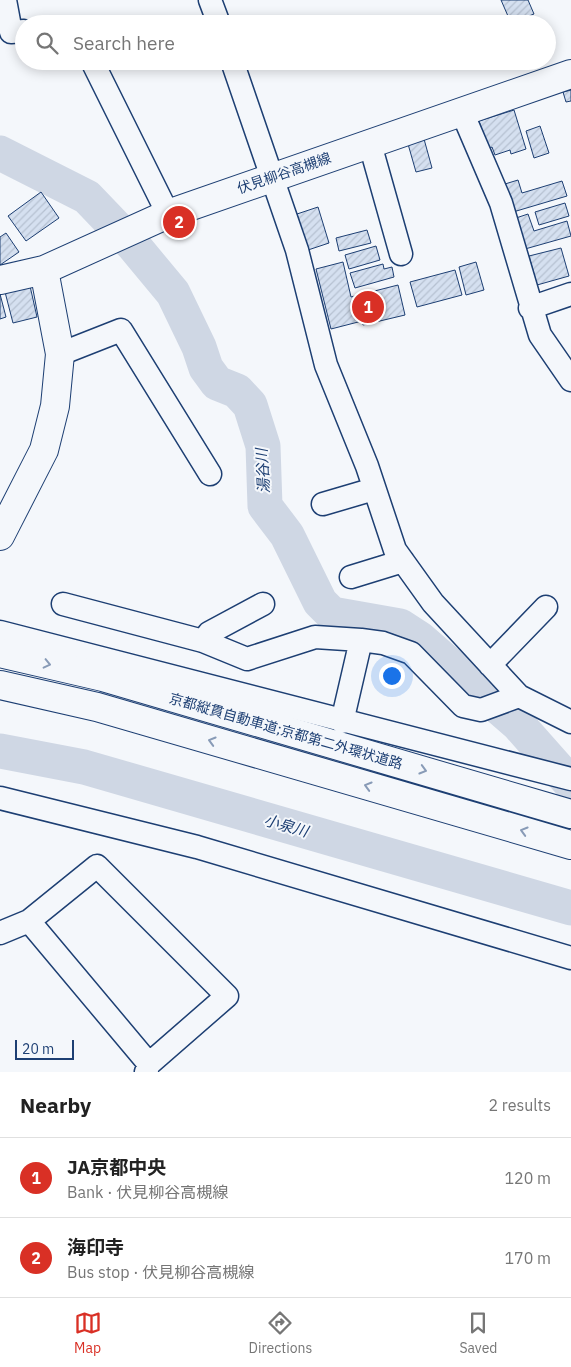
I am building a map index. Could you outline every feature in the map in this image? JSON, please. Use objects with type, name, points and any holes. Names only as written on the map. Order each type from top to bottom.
[{"type":"main road","name":"伏見柳谷高槻線","points":[[0,280],[44,270],[168,214],[571,74]]},
{"type":"main road","points":[[0,536],[44,450],[55,406],[60,354],[44,270]]},
{"type":"main road","name":"京都縦貫自動車道;京都第二外環状道路","points":[[0,653],[103,677],[571,814]]},
{"type":"main road","points":[[0,685],[97,707],[571,845]]},
{"type":"street","points":[[5,0],[12,32],[15,32]]},
{"type":"street","points":[[210,0],[215,15]]},
{"type":"street","points":[[96,70],[168,214]]},
{"type":"street","points":[[235,70],[297,250],[326,365],[374,489],[395,550],[433,604],[490,665],[500,703]]},
{"type":"street","points":[[462,112],[501,203],[530,308],[540,335],[565,357],[571,380]]},
{"type":"street","points":[[370,144],[401,254]]},
{"type":"street","points":[[530,308],[571,294]]},
{"type":"street","points":[[60,354],[121,330],[210,474]]},
{"type":"street","points":[[323,504],[374,489]]},
{"type":"street","points":[[351,577],[403,562]]},
{"type":"street","points":[[63,604],[203,641],[247,659],[315,637],[383,643],[411,653],[463,706],[500,703],[571,722]]},
{"type":"street","points":[[203,641],[209,632],[263,604]]},
{"type":"street","points":[[490,665],[546,607]]},
{"type":"street","points":[[0,632],[342,722],[571,779]]},
{"type":"street","points":[[342,722],[361,640]]},
{"type":"street","points":[[0,798],[197,847],[571,958]]},
{"type":"street","points":[[0,933],[30,921],[96,866],[227,996],[148,1068],[30,921]]},
{"type":"building","points":[[501,0],[528,0],[534,14],[531,15],[508,15]]},
{"type":"building","points":[[571,90],[571,101],[566,102],[563,92]]},
{"type":"building","points":[[514,110],[526,149],[511,154],[510,150],[495,155],[492,147],[488,149],[479,121]]},
{"type":"building","points":[[540,126],[549,153],[534,158],[526,131]]},
{"type":"building","points":[[424,139],[432,168],[416,172],[408,144]]},
{"type":"building","points":[[518,180],[522,193],[562,181],[567,196],[513,212],[505,184]]},
{"type":"building","points":[[41,192],[59,218],[26,241],[8,216]]},
{"type":"building","points":[[565,203],[569,216],[539,225],[535,212]]},
{"type":"building","points":[[318,207],[329,243],[308,250],[297,214]]},
{"type":"building","points":[[528,214],[534,231],[567,221],[571,236],[525,249],[516,218]]},
{"type":"building","points":[[367,230],[371,243],[339,251],[336,238]]},
{"type":"building","points":[[6,233],[19,252],[0,265],[0,237]]},
{"type":"building","points":[[376,246],[380,260],[349,269],[345,255]]},
{"type":"building","points":[[561,248],[569,276],[537,285],[529,256]]},
{"type":"building","points":[[343,262],[351,297],[398,285],[405,315],[363,325],[362,321],[331,329],[316,269]]},
{"type":"building","points":[[476,262],[484,290],[466,295],[459,267]]},
{"type":"building","points":[[383,264],[384,269],[392,267],[394,277],[355,288],[350,273]]},
{"type":"building","points":[[455,270],[462,295],[417,307],[410,282]]},
{"type":"building","points":[[30,286],[37,317],[13,323],[5,292]]},
{"type":"building","points":[[0,294],[6,317],[0,319]]},
{"type":"waterway","name":"湯谷川","points":[[0,153],[87,197],[134,246],[173,293],[199,347],[206,368],[217,383],[237,391],[250,405],[263,446],[265,506],[287,535],[320,602],[332,614],[400,626],[420,639],[518,724],[571,784]]},
{"type":"waterway","name":"小泉川","points":[[0,751],[84,767],[571,908]]},
{"type":"place","name":"海印寺","points":[[179,222]]},
{"type":"place","name":"JA京都中央","points":[[368,307]]}]
